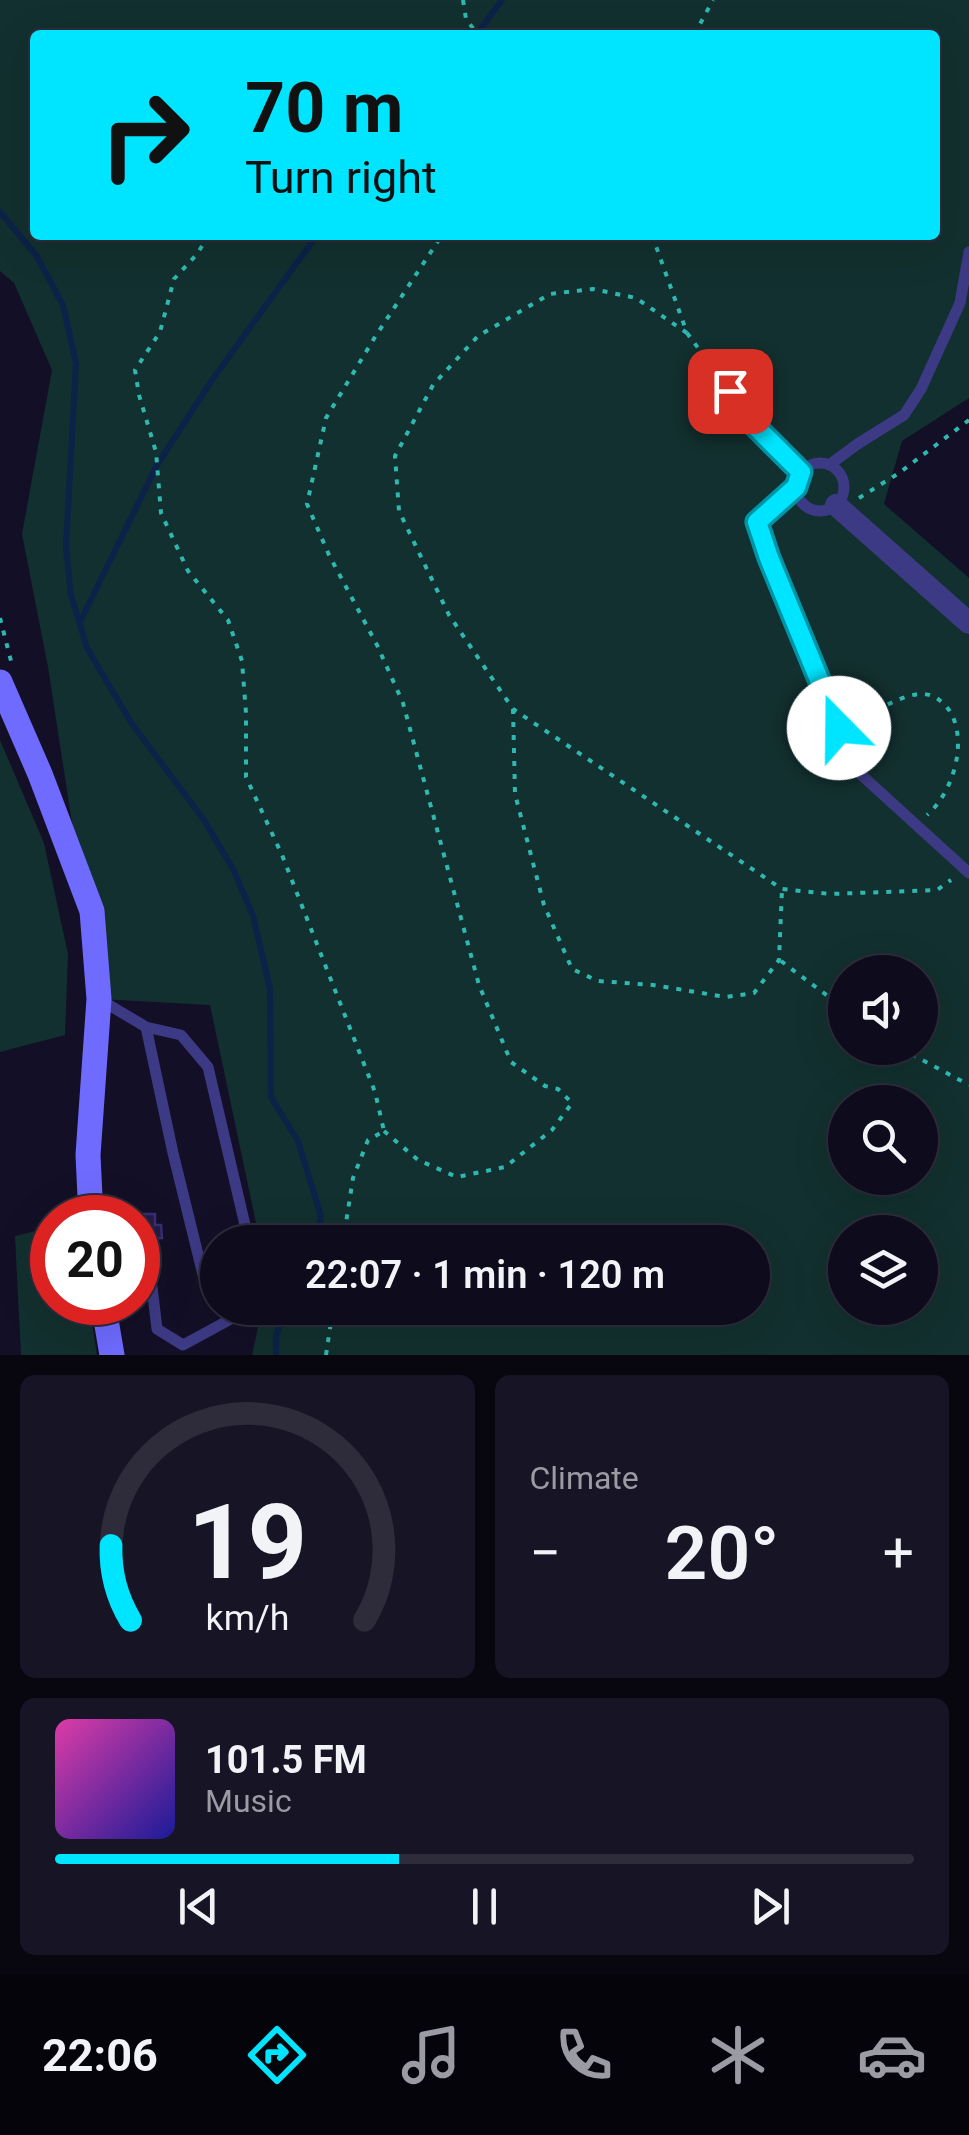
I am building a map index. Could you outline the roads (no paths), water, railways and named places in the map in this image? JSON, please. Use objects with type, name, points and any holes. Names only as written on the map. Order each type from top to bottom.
[{"type":"street","points":[[836,505],[969,622]]},
{"type":"street","points":[[0,682],[92,911],[98,998],[88,1155],[90,1195]]},
{"type":"street","points":[[106,1325],[112,1355]]},
{"type":"lane","points":[[830,465],[904,415],[921,389],[960,302],[969,252]]},
{"type":"lane","points":[[730,391],[755,426],[801,472]]},
{"type":"lane","points":[[796,487],[807,508],[822,512],[841,499],[844,483],[830,465],[814,464],[801,472],[796,487],[757,522],[857,771],[967,871]]},
{"type":"lane","points":[[98,998],[146,1026],[181,1035],[208,1067],[245,1225]]},
{"type":"lane","points":[[146,1026],[200,1264]]},
{"type":"lane","points":[[157,1325],[183,1345],[220,1325]]},
{"type":"waterway","points":[[480,30],[502,0]]},
{"type":"waterway","points":[[0,212],[36,255],[63,305],[76,363],[66,547],[71,595],[87,648],[132,724],[204,820],[234,871],[253,916],[270,989],[271,1097],[298,1141],[321,1216],[319,1225]]},
{"type":"waterway","points":[[81,620],[157,465],[212,380],[313,240]]},
{"type":"waterway","points":[[276,1355],[280,1325]]}]
